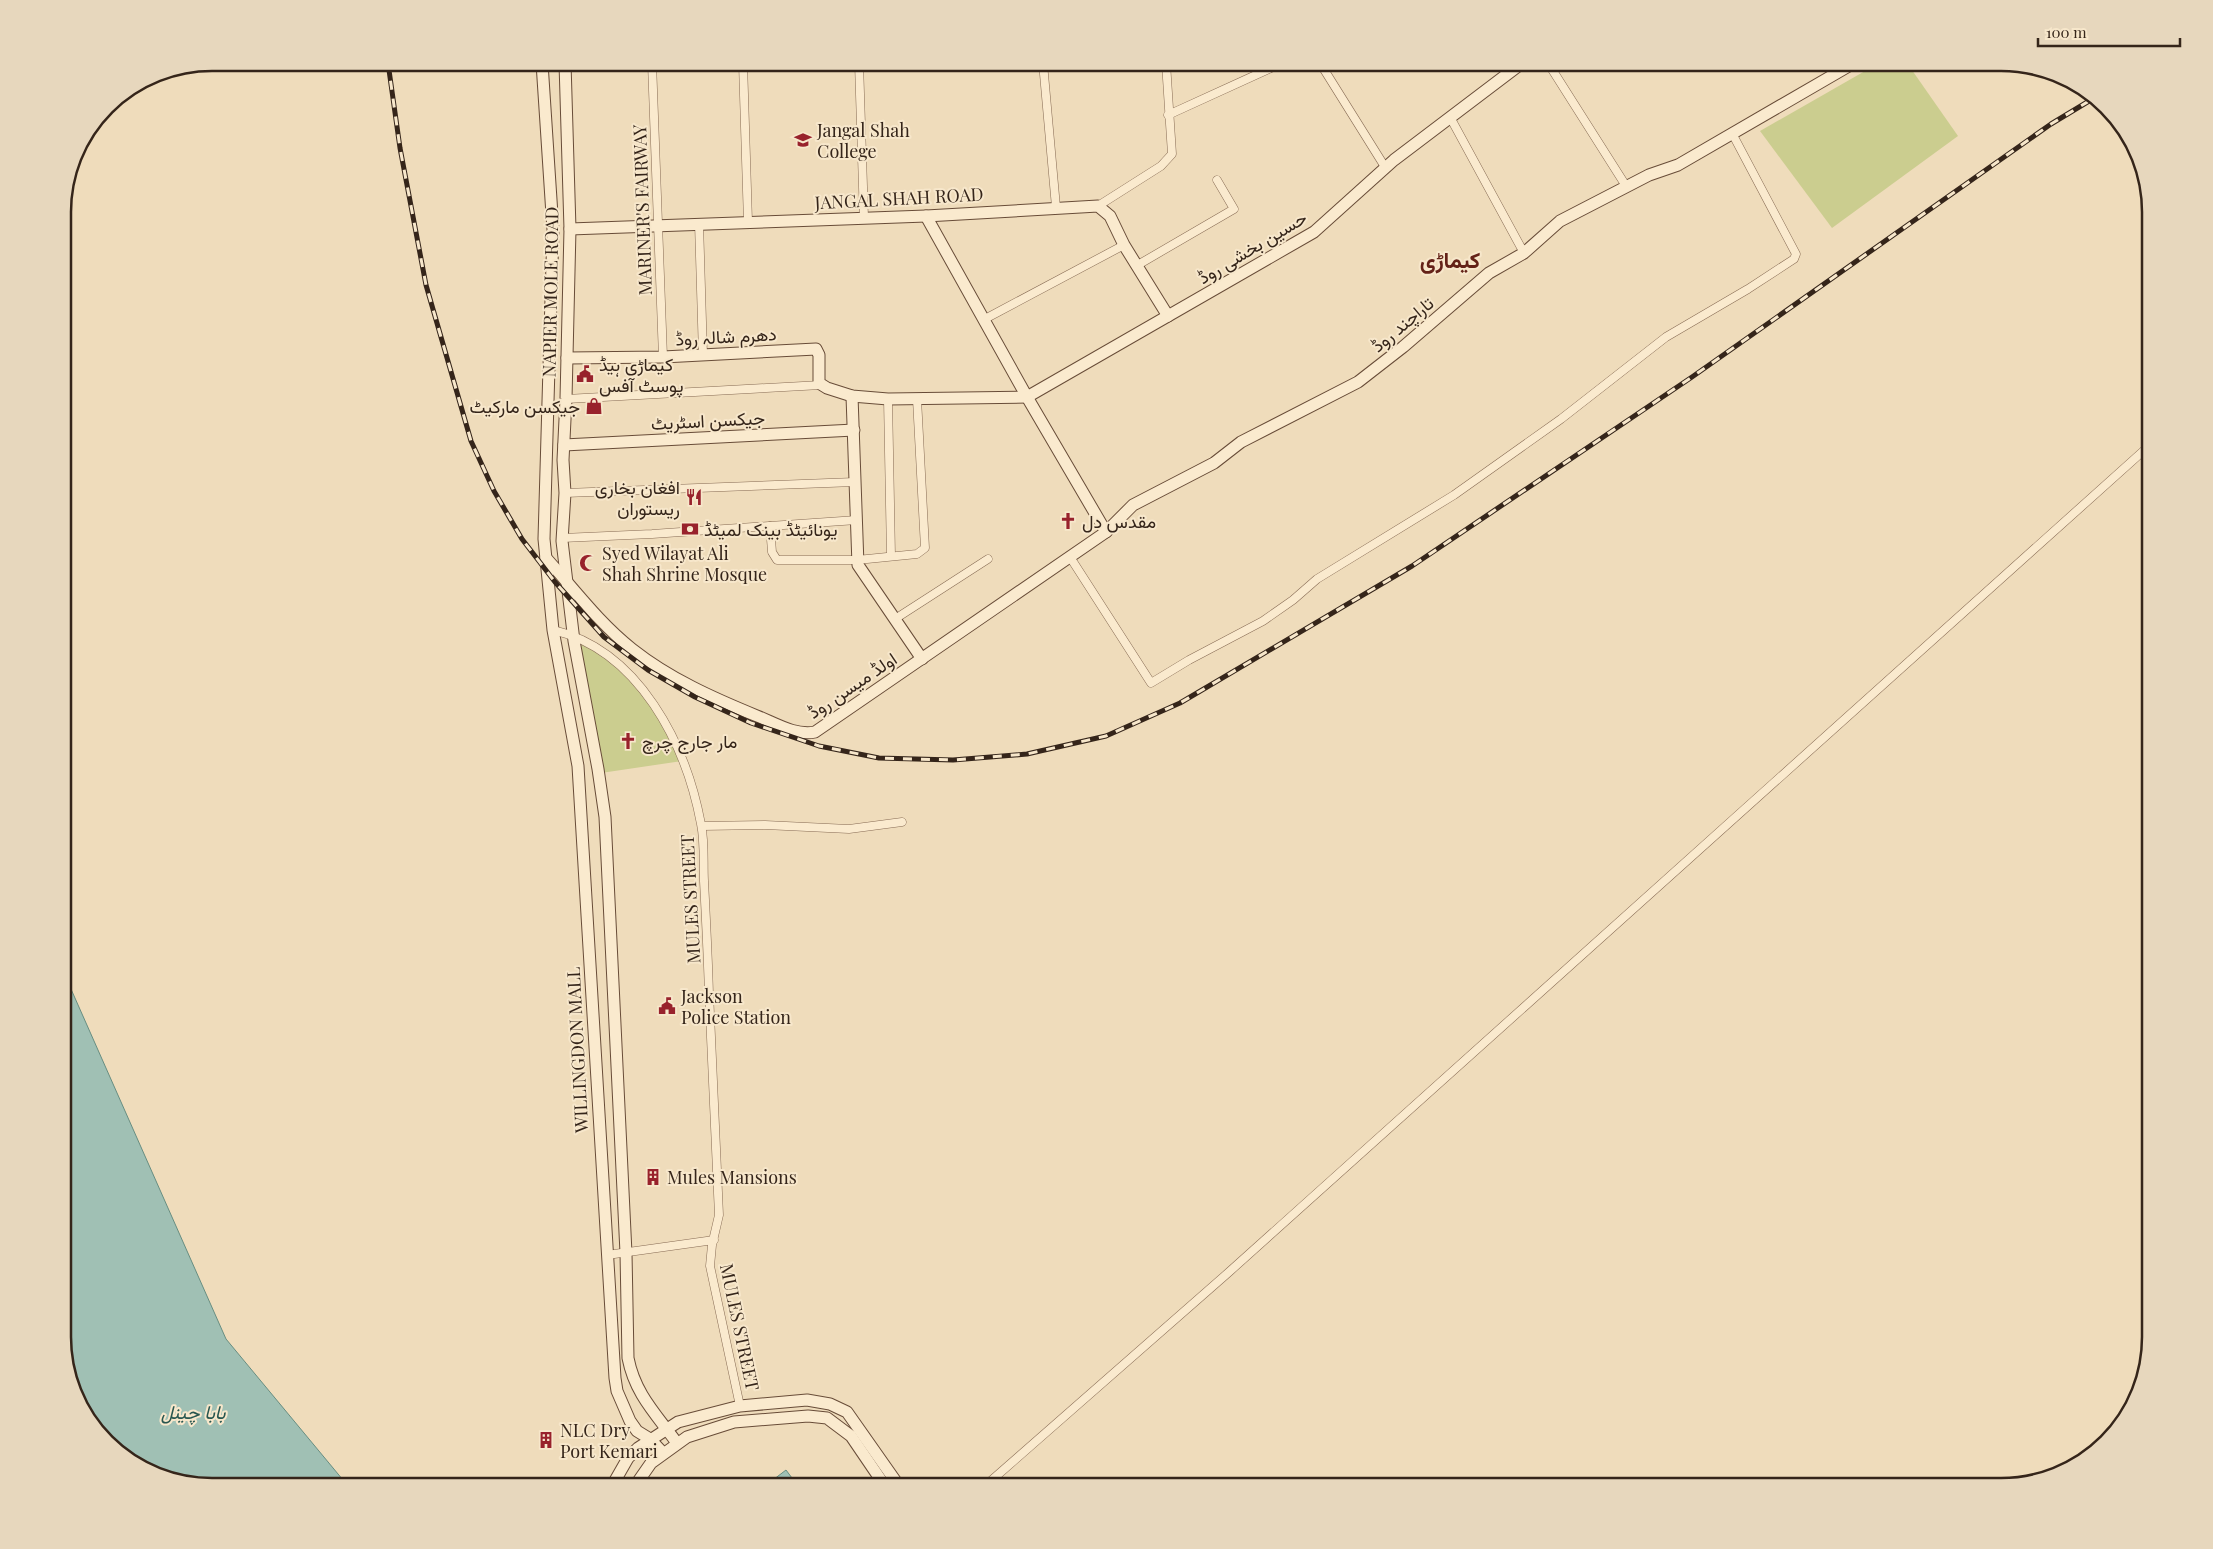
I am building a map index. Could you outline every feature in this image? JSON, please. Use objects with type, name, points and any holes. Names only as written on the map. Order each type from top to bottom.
[{"type":"street","points":[[1166,71],[1172,154],[1168,160],[1098,206],[1110,216],[1136,266],[1168,316]]},
{"type":"street","points":[[1168,115],[1262,71]]},
{"type":"street","points":[[1326,71],[1385,168]]},
{"type":"street","name":"حسین بخشی روڈ","points":[[1026,397],[1314,232],[1385,168],[1510,71]]},
{"type":"street","points":[[1554,71],[1626,186]]},
{"type":"street","name":"تاراچند روڈ","points":[[1106,532],[1133,505],[1214,463],[1241,442],[1358,382],[1403,348],[1489,273],[1524,253],[1560,221],[1649,175],[1678,165],[1733,135],[1838,71]]},
{"type":"street","name":"NAPIER MOLE ROAD","points":[[543,72],[553,230],[544,539],[553,630]]},
{"type":"street","name":"NAPIER MOLE ROAD","points":[[565,72],[570,228],[563,460],[566,493],[562,538],[574,638]]},
{"type":"street","name":"MARINER'S FAIRWAY","points":[[652,72],[663,357]]},
{"type":"street","points":[[743,72],[748,222]]},
{"type":"street","points":[[858,72],[864,218]]},
{"type":"street","points":[[1044,72],[1056,207]]},
{"type":"street","points":[[1450,117],[1524,253]]},
{"type":"street","points":[[1070,557],[1151,683],[1189,660],[1263,621],[1293,600],[1317,579],[1454,495],[1561,419],[1666,337],[1748,289],[1794,259],[1796,254],[1733,135]]},
{"type":"street","points":[[1136,266],[1234,209],[1217,180]]},
{"type":"street","name":"JANGAL SHAH ROAD","points":[[570,228],[926,216],[1098,206]]},
{"type":"street","points":[[926,216],[1026,397],[1106,532]]},
{"type":"street","points":[[699,223],[703,355]]},
{"type":"street","points":[[983,320],[1124,245]]},
{"type":"street","name":"دھرم شالہ روڈ","points":[[567,358],[663,357],[816,349],[819,355],[818,377],[821,385]]},
{"type":"street","points":[[566,399],[821,385],[852,396],[888,399],[1026,397]]},
{"type":"street","points":[[852,396],[858,565],[922,659]]},
{"type":"street","points":[[888,399],[891,556]]},
{"type":"street","points":[[770,526],[772,552],[777,560],[857,560],[918,554],[923,551],[925,548],[917,399]]},
{"type":"street","name":"جیکسن اسٹریٹ","points":[[564,444],[854,430]]},
{"type":"street","points":[[995,1478],[1229,1272],[2142,452]]},
{"type":"street","points":[[566,493],[855,482]]},
{"type":"street","points":[[562,538],[857,520]]},
{"type":"street","name":"اولڈ میسن روڈ","points":[[546,558],[609,628],[654,665],[716,700],[799,733],[806,734],[822,729],[1106,532]]},
{"type":"street","points":[[895,620],[988,559]]},
{"type":"street","name":"MULES STREET","points":[[553,630],[604,652],[626,671],[645,693],[663,721],[682,758],[702,826],[720,1215],[710,1266],[740,1406]]},
{"type":"street","name":"WILLINGDON MALL","points":[[553,630],[578,766],[615,1378],[617,1391],[630,1421],[638,1431],[650,1439],[663,1453]]},
{"type":"street","points":[[574,638],[605,817],[626,1253],[628,1358],[631,1372],[643,1400],[677,1443]]},
{"type":"street","points":[[702,826],[765,825],[849,829],[902,822]]},
{"type":"street","points":[[607,1255],[714,1240]]},
{"type":"street","points":[[617,1478],[628,1458],[650,1439],[678,1422],[740,1406],[808,1400],[830,1404],[847,1412],[892,1478]]},
{"type":"street","points":[[640,1478],[644,1471],[663,1453],[687,1437],[734,1422],[808,1416],[827,1418],[851,1436],[880,1478]]},
{"type":"green space","points":[[1865,71],[1913,71],[1958,136],[1832,228],[1760,131]]},
{"type":"green space","points":[[575,637],[626,673],[663,723],[682,761],[601,773]]},
{"type":"water","name":"بابا چینل","points":[[72,991],[226,1339],[341,1478],[212,1478],[184,1475],[150,1463],[126,1449],[100,1423],[90,1407],[76,1374],[72,1346]]},
{"type":"water","points":[[786,1470],[792,1478],[776,1478]]},
{"type":"railway","points":[[389,72],[400,148],[426,285],[471,441],[494,491],[522,539],[555,582],[604,637],[648,670],[695,697],[751,723],[819,746],[879,758],[953,760],[1027,754],[1106,736],[1180,703],[1412,566],[1692,377],[2051,124],[2088,102]]},
{"type":"place","name":"Jangal Shah College","points":[[803,140]]},
{"type":"place","name":"کیماڑی ہیڈ پوسٹ آفس","points":[[585,374]]},
{"type":"place","name":"جیکسن مارکیٹ","points":[[594,406]]},
{"type":"place","name":"افغان بخاری ریستوران","points":[[694,497]]},
{"type":"place","name":"مقدس دل","points":[[1068,521]]},
{"type":"place","name":"یونائیٹڈ بینک لمیٹڈ","points":[[690,529]]},
{"type":"place","name":"Syed Wilayat Ali Shah Shrine Mosque","points":[[588,563]]},
{"type":"place","name":"مار جارج چرچ","points":[[628,741]]},
{"type":"place","name":"Jackson Police Station","points":[[667,1006]]},
{"type":"place","name":"Mules Mansions","points":[[653,1177]]},
{"type":"place","name":"NLC Dry Port Kemari","points":[[546,1440]]},
{"type":"district","name":"کیماڑی","points":[[1450,259]]}]
